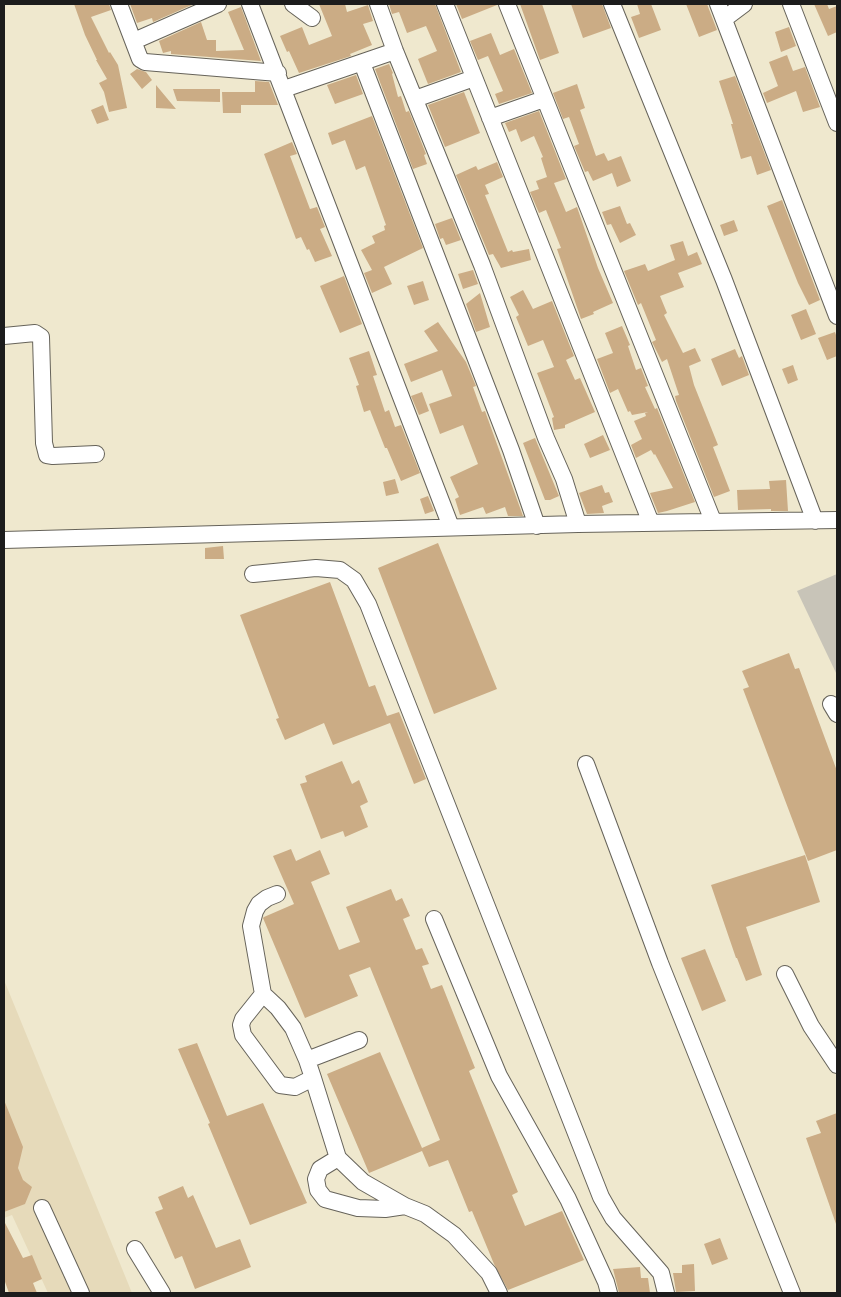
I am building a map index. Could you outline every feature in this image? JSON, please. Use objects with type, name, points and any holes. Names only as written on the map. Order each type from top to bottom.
[{"type":"street","points":[[120,4],[140,59],[145,62],[278,73]]},
{"type":"street","points":[[134,41],[218,4]]},
{"type":"street","points":[[250,4],[284,88],[451,527]]},
{"type":"street","points":[[293,4],[312,18]]},
{"type":"street","points":[[378,4],[395,51],[482,265],[546,438],[564,479],[578,524]]},
{"type":"street","points":[[445,4],[651,523]]},
{"type":"street","points":[[507,4],[712,521]]},
{"type":"street","points":[[612,4],[720,271],[815,520]]},
{"type":"street","points":[[718,4],[837,316]]},
{"type":"street","points":[[724,19],[744,4]]},
{"type":"street","points":[[791,4],[837,123]]},
{"type":"street","points":[[284,88],[395,51]]},
{"type":"street","points":[[362,63],[511,450],[537,526]]},
{"type":"street","points":[[415,99],[474,78]]},
{"type":"street","points":[[490,118],[544,99]]},
{"type":"street","points":[[4,336],[35,333],[41,337],[44,443],[47,454],[53,456],[96,454]]},
{"type":"street","points":[[4,540],[451,527],[837,520]]},
{"type":"street","points":[[253,574],[316,568],[340,570],[354,580],[368,604],[601,1197],[613,1218],[661,1273],[666,1293]]},
{"type":"street","points":[[586,764],[660,962],[792,1293]]},
{"type":"street","points":[[277,894],[259,904],[250,926],[263,994],[278,1008],[293,1028],[307,1060],[338,1158],[363,1182],[424,1214],[454,1235],[489,1273],[499,1293]]},
{"type":"street","points":[[434,919],[499,1076],[568,1199],[606,1282],[609,1293]]},
{"type":"street","points":[[786,974],[811,1026],[837,1064]]},
{"type":"street","points":[[263,994],[240,1025],[243,1035],[280,1085],[295,1087],[313,1078]]},
{"type":"street","points":[[307,1060],[359,1040]]},
{"type":"street","points":[[338,1158],[320,1169],[316,1179],[318,1190],[325,1199],[358,1208],[385,1209],[406,1206]]},
{"type":"street","points":[[42,1208],[81,1293]]},
{"type":"street","points":[[135,1249],[162,1293]]},
{"type":"shaded area","points":[[837,574],[837,675],[797,591]]},
{"type":"shaded area","points":[[4,980],[132,1293],[48,1293],[12,1215],[4,1218]]},
{"type":"building","points":[[74,4],[109,4],[111,10],[91,17],[109,53],[118,65],[127,108],[109,112],[104,92],[99,83],[107,79],[85,35]]},
{"type":"building","points":[[130,4],[194,4],[153,22],[152,18],[137,23]]},
{"type":"building","points":[[319,4],[345,4],[347,12],[368,5],[373,21],[363,24],[372,45],[350,54],[351,56],[299,73],[280,36],[302,27],[309,45],[332,36]]},
{"type":"building","points":[[389,4],[435,4],[461,72],[428,84],[418,59],[437,51],[426,26],[407,33],[399,12],[392,14]]},
{"type":"building","points":[[456,4],[497,4],[497,5],[462,19]]},
{"type":"building","points":[[520,4],[542,4],[559,53],[540,60]]},
{"type":"building","points":[[571,4],[602,4],[611,28],[583,38]]},
{"type":"building","points":[[637,4],[651,4],[661,30],[639,38],[631,17],[640,14]]},
{"type":"building","points":[[686,4],[707,4],[717,30],[699,37]]},
{"type":"building","points":[[814,4],[827,4],[829,9],[837,6],[837,32],[828,36]]},
{"type":"building","points":[[241,7],[261,61],[171,54],[171,51],[163,53],[159,41],[201,22],[207,40],[216,40],[216,51],[244,50],[228,12]]},
{"type":"building","points":[[789,27],[796,46],[781,52],[775,32]]},
{"type":"building","points":[[491,33],[500,55],[514,49],[532,93],[499,104],[495,94],[503,91],[488,56],[478,60],[470,41]]},
{"type":"building","points":[[787,55],[793,71],[805,67],[820,107],[803,112],[796,91],[767,103],[763,93],[778,86],[769,62]]},
{"type":"building","points":[[389,64],[398,97],[401,96],[406,112],[409,111],[426,154],[424,155],[427,164],[413,169],[375,69]]},
{"type":"building","points":[[137,69],[146,72],[152,80],[142,89],[130,74]]},
{"type":"building","points":[[356,75],[363,94],[335,104],[327,85]]},
{"type":"building","points":[[735,76],[771,170],[757,175],[751,156],[741,159],[731,124],[733,124],[719,81]]},
{"type":"building","points":[[255,81],[269,82],[278,105],[241,105],[241,113],[223,113],[222,92],[255,92]]},
{"type":"building","points":[[577,84],[585,108],[580,110],[596,156],[604,153],[608,161],[621,156],[631,181],[617,187],[612,173],[593,181],[588,171],[585,172],[574,146],[579,144],[569,117],[563,119],[553,93]]},
{"type":"building","points":[[156,85],[176,109],[156,108]]},
{"type":"building","points":[[173,89],[220,89],[220,102],[177,101]]},
{"type":"building","points":[[464,92],[480,133],[445,147],[428,105]]},
{"type":"building","points":[[103,105],[109,120],[97,124],[91,110]]},
{"type":"building","points":[[539,111],[566,179],[554,183],[566,212],[577,207],[598,268],[613,303],[581,319],[557,249],[561,248],[546,210],[539,213],[530,192],[539,189],[536,181],[547,177],[541,158],[543,157],[534,136],[521,142],[516,129],[509,132],[505,123]]},
{"type":"building","points":[[372,116],[423,248],[384,267],[392,284],[372,293],[364,273],[372,270],[361,250],[375,243],[372,236],[385,230],[384,226],[386,225],[365,166],[356,170],[345,140],[332,145],[328,133]]},
{"type":"building","points":[[292,142],[297,154],[290,156],[310,209],[317,207],[325,227],[320,229],[332,256],[315,262],[301,237],[296,239],[264,154]]},
{"type":"building","points":[[497,162],[503,177],[485,185],[489,194],[485,195],[508,252],[529,249],[531,260],[501,268],[493,254],[489,255],[456,175],[476,166],[478,170]]},
{"type":"building","points":[[782,200],[820,300],[809,305],[798,283],[767,206]]},
{"type":"building","points":[[620,206],[627,224],[630,223],[636,235],[620,243],[611,224],[607,225],[602,212]]},
{"type":"building","points":[[452,218],[461,240],[446,245],[443,238],[440,239],[435,224]]},
{"type":"building","points":[[734,220],[738,231],[724,236],[720,225]]},
{"type":"building","points":[[683,241],[688,256],[697,252],[702,264],[678,273],[684,287],[660,296],[667,313],[664,315],[683,353],[695,348],[701,361],[689,366],[694,385],[718,445],[713,447],[730,491],[714,497],[676,401],[675,396],[679,395],[667,359],[662,362],[652,342],[656,340],[641,303],[638,305],[624,271],[645,264],[648,271],[675,260],[670,245]]},
{"type":"building","points":[[473,270],[478,284],[463,289],[458,274]]},
{"type":"building","points":[[344,276],[362,324],[340,333],[320,286]]},
{"type":"building","points":[[423,281],[429,300],[414,305],[407,286]]},
{"type":"building","points":[[523,290],[533,309],[552,301],[574,356],[566,360],[575,380],[580,378],[595,412],[565,425],[565,428],[554,430],[552,418],[554,417],[537,373],[554,367],[543,340],[528,346],[516,317],[519,315],[510,297]]},
{"type":"building","points":[[480,293],[490,327],[476,332],[466,304]]},
{"type":"building","points":[[806,309],[816,334],[801,340],[791,315]]},
{"type":"building","points":[[438,322],[466,362],[476,386],[473,387],[482,412],[485,411],[523,516],[508,516],[505,507],[486,514],[483,507],[460,515],[455,499],[459,497],[450,477],[478,464],[463,425],[440,434],[429,404],[452,396],[442,370],[411,382],[404,364],[438,351],[424,331]]},
{"type":"building","points":[[622,326],[630,345],[628,346],[636,370],[641,368],[648,386],[645,387],[655,409],[657,408],[695,502],[658,513],[650,493],[673,488],[655,454],[651,450],[636,458],[631,445],[642,439],[634,421],[646,416],[645,413],[648,412],[632,415],[630,411],[628,412],[618,389],[610,393],[597,359],[613,353],[605,333]]},
{"type":"building","points":[[835,332],[837,356],[827,360],[818,338]]},
{"type":"building","points":[[735,349],[739,358],[742,356],[749,375],[722,386],[711,359]]},
{"type":"building","points":[[369,351],[377,375],[373,376],[385,412],[389,410],[395,427],[401,425],[420,473],[401,481],[370,410],[364,412],[356,386],[359,385],[349,358]]},
{"type":"building","points":[[793,365],[798,380],[788,384],[782,369]]},
{"type":"building","points":[[422,392],[429,411],[419,415],[411,396]]},
{"type":"building","points":[[603,435],[610,450],[590,458],[584,444]]},
{"type":"building","points":[[535,438],[559,496],[550,500],[545,500],[523,443]]},
{"type":"building","points":[[395,479],[399,493],[386,496],[383,482]]},
{"type":"building","points":[[786,480],[788,511],[771,511],[771,509],[738,510],[737,490],[770,489],[769,481]]},
{"type":"building","points":[[602,485],[605,493],[609,492],[613,502],[602,506],[604,513],[587,514],[579,493]]},
{"type":"building","points":[[428,496],[434,511],[425,514],[420,499]]},
{"type":"building","points":[[438,543],[497,689],[434,714],[378,568]]},
{"type":"building","points":[[223,546],[224,559],[205,559],[205,548]]},
{"type":"building","points":[[330,582],[369,687],[375,685],[387,716],[399,712],[426,779],[414,784],[390,723],[333,745],[324,723],[285,740],[276,719],[279,718],[240,615]]},
{"type":"building","points":[[789,653],[795,669],[799,668],[837,771],[837,850],[808,861],[743,689],[749,687],[742,671]]},
{"type":"building","points":[[342,761],[352,784],[359,780],[368,802],[360,806],[368,827],[345,837],[343,831],[321,839],[300,784],[307,782],[305,776]]},
{"type":"building","points":[[291,849],[296,861],[320,850],[330,874],[311,882],[339,950],[360,942],[346,907],[391,889],[396,901],[402,898],[410,916],[403,919],[416,950],[422,948],[429,964],[422,966],[431,989],[442,985],[475,1068],[469,1071],[518,1192],[512,1195],[525,1226],[562,1211],[584,1260],[508,1290],[494,1264],[472,1211],[469,1212],[448,1160],[429,1167],[422,1151],[369,1173],[327,1074],[380,1052],[422,1148],[440,1140],[370,967],[349,975],[358,996],[305,1018],[263,918],[294,904],[273,856]]},
{"type":"building","points":[[805,855],[820,902],[746,927],[762,975],[746,981],[736,958],[711,885]]},
{"type":"building","points":[[705,949],[726,1001],[702,1011],[681,958]]},
{"type":"building","points":[[197,1043],[227,1116],[263,1103],[307,1203],[250,1225],[208,1124],[210,1123],[178,1049]]},
{"type":"building","points":[[4,1100],[23,1147],[18,1168],[23,1180],[32,1187],[25,1204],[4,1212]]},
{"type":"building","points":[[837,1113],[836,1224],[806,1138],[821,1133],[816,1121]]},
{"type":"building","points":[[183,1186],[188,1198],[193,1195],[216,1248],[240,1239],[251,1267],[195,1289],[182,1256],[175,1259],[155,1212],[163,1209],[158,1197]]},
{"type":"building","points":[[4,1221],[23,1258],[32,1255],[42,1279],[33,1283],[37,1293],[9,1293],[4,1279]]},
{"type":"building","points":[[720,1238],[728,1259],[712,1265],[704,1244]]},
{"type":"building","points":[[694,1264],[695,1291],[676,1292],[673,1273],[682,1273],[682,1265]]},
{"type":"building","points":[[640,1267],[641,1278],[648,1278],[650,1293],[619,1293],[613,1269]]}]
